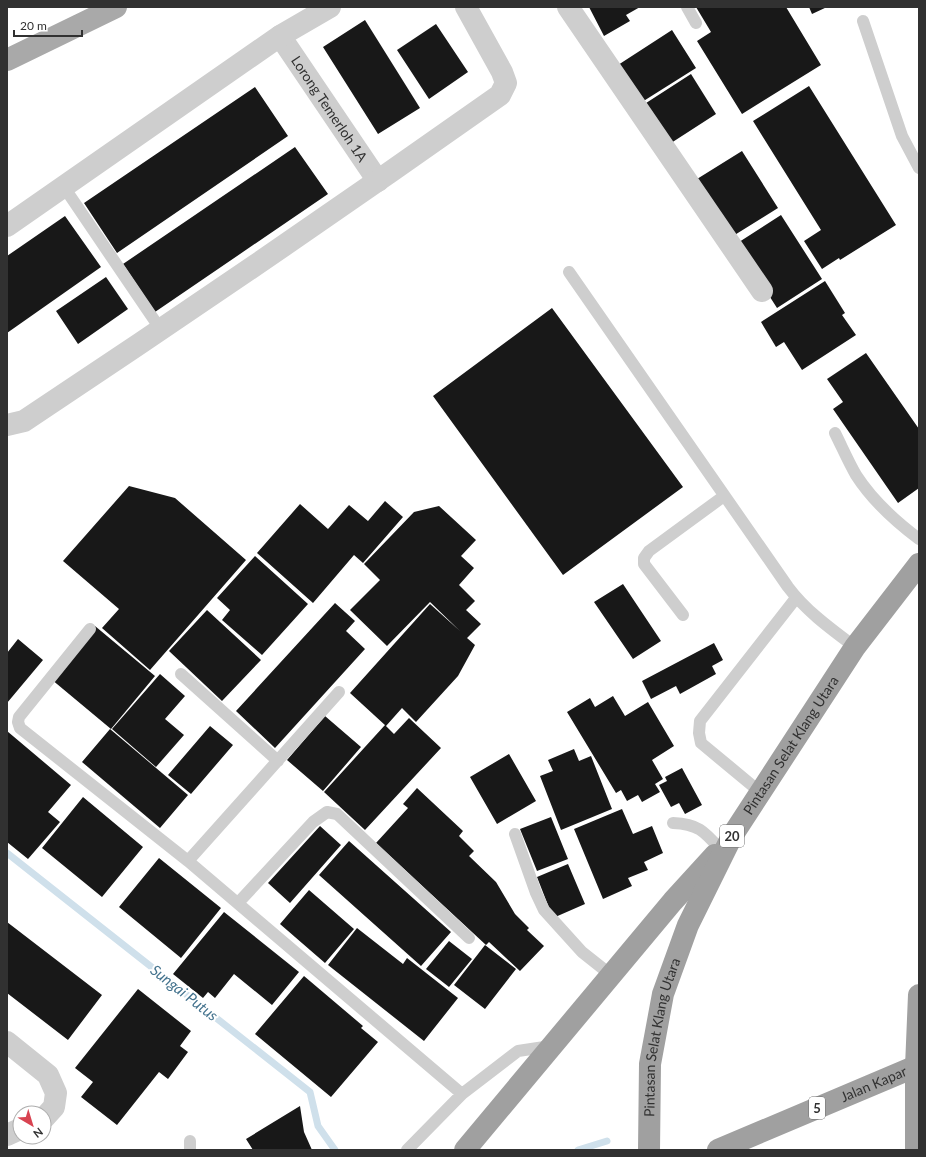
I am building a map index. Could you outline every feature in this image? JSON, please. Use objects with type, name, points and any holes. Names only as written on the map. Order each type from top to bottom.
[{"type":"highway","name":"Pintasan Selat Klang Utara","points":[[649,1150],[650,1064],[663,994],[688,925],[726,842],[855,647],[919,564]]},
{"type":"highway","points":[[465,1150],[673,901],[726,842]]},
{"type":"highway","points":[[916,1150],[919,995]]},
{"type":"highway","name":"Jalan Kapar","points":[[718,1150],[917,1066]]},
{"type":"main road","points":[[7,60],[116,7]]},
{"type":"street","points":[[7,226],[280,36],[330,7]]},
{"type":"street","points":[[7,425],[24,421],[161,330],[500,95],[506,83],[502,72],[466,7]]},
{"type":"street","points":[[568,7],[762,291]]},
{"type":"street","name":"Lorong Temerloh 1A","points":[[280,36],[378,181]]},
{"type":"street","points":[[7,1042],[48,1075],[56,1093],[54,1108],[52,1110]]},
{"type":"lane","points":[[687,7],[696,23]]},
{"type":"lane","points":[[863,21],[902,136],[919,168]]},
{"type":"lane","points":[[64,187],[161,330]]},
{"type":"lane","points":[[569,272],[796,598],[820,620],[855,647]]},
{"type":"lane","points":[[835,433],[856,475],[898,524],[919,539]]},
{"type":"lane","points":[[683,615],[644,564],[644,558],[648,551],[724,496]]},
{"type":"lane","points":[[760,792],[701,742],[699,732],[700,721],[796,598]]},
{"type":"lane","points":[[90,629],[19,717],[18,722],[20,728],[188,861],[462,1094]]},
{"type":"lane","points":[[181,674],[278,760]]},
{"type":"lane","points":[[188,861],[339,692]]},
{"type":"lane","points":[[238,903],[313,822],[327,812],[337,814],[469,938]]},
{"type":"lane","points":[[672,823],[686,824],[698,828],[710,837],[726,842]]},
{"type":"lane","points":[[515,834],[536,894],[544,910],[582,952],[611,975]]},
{"type":"lane","points":[[407,1150],[462,1094],[518,1051],[552,1046]]},
{"type":"building","points":[[589,7],[640,7],[626,15],[630,21],[604,36]]},
{"type":"building","points":[[696,7],[786,7],[821,65],[742,114],[697,41],[711,32]]},
{"type":"building","points":[[809,7],[827,7],[812,14]]},
{"type":"building","points":[[365,20],[420,108],[378,134],[323,47]]},
{"type":"building","points":[[436,24],[468,72],[429,99],[397,50]]},
{"type":"building","points":[[672,30],[696,68],[642,102],[618,65]]},
{"type":"building","points":[[691,74],[716,114],[668,145],[643,105]]},
{"type":"building","points":[[809,86],[896,225],[840,260],[839,258],[822,269],[804,241],[821,230],[753,121]]},
{"type":"building","points":[[255,87],[288,136],[117,253],[84,203]]},
{"type":"building","points":[[295,147],[328,194],[155,312],[123,264]]},
{"type":"building","points":[[742,151],[778,208],[733,236],[697,179]]},
{"type":"building","points":[[781,215],[822,279],[777,308],[736,244]]},
{"type":"building","points":[[65,216],[101,267],[7,333],[7,256]]},
{"type":"building","points":[[106,277],[128,309],[78,344],[56,311]]},
{"type":"building","points":[[825,281],[845,313],[842,315],[856,335],[802,370],[784,342],[776,347],[761,322]]},
{"type":"building","points":[[552,308],[683,487],[563,575],[433,396]]},
{"type":"building","points":[[866,353],[919,429],[919,488],[898,503],[833,409],[843,402],[827,379]]},
{"type":"building","points":[[129,486],[175,498],[246,560],[150,670],[102,628],[119,609],[63,561]]},
{"type":"building","points":[[385,501],[403,517],[363,563],[354,555],[313,603],[257,553],[300,504],[328,529],[349,505],[368,521]]},
{"type":"building","points":[[439,506],[476,540],[461,556],[474,568],[459,585],[475,601],[466,610],[481,624],[467,638],[475,645],[458,676],[416,722],[402,708],[386,726],[350,693],[430,604],[460,631],[430,602],[387,646],[350,610],[380,580],[364,564],[414,512]]},
{"type":"building","points":[[255,556],[308,604],[262,655],[222,620],[230,610],[217,598]]},
{"type":"building","points":[[623,584],[661,641],[633,659],[594,602]]},
{"type":"building","points":[[335,603],[355,621],[346,631],[365,649],[275,748],[236,711]]},
{"type":"building","points":[[207,610],[261,660],[222,701],[169,651]]},
{"type":"building","points":[[95,626],[155,676],[111,729],[51,679]]},
{"type":"building","points":[[18,639],[43,660],[7,703],[7,653]]},
{"type":"building","points":[[714,643],[723,660],[712,666],[716,674],[680,694],[676,686],[651,699],[642,681]]},
{"type":"building","points":[[160,674],[185,696],[165,719],[184,735],[156,767],[112,729]]},
{"type":"building","points":[[613,696],[625,716],[648,702],[674,746],[652,760],[663,779],[655,784],[660,792],[642,802],[638,795],[627,801],[621,790],[616,793],[567,712],[590,698],[595,707]]},
{"type":"building","points":[[325,716],[361,747],[323,791],[287,760]]},
{"type":"building","points":[[409,718],[441,748],[365,830],[324,792],[385,725],[394,734]]},
{"type":"building","points":[[210,726],[233,745],[191,794],[168,775]]},
{"type":"building","points":[[110,729],[188,795],[160,828],[82,762]]},
{"type":"building","points":[[7,731],[71,785],[48,812],[60,822],[28,859],[7,842]]},
{"type":"building","points":[[574,749],[579,761],[591,756],[612,809],[561,830],[540,776],[553,771],[548,760]]},
{"type":"building","points":[[509,754],[536,801],[497,824],[470,777]]},
{"type":"building","points":[[682,768],[702,805],[685,814],[679,803],[671,807],[659,785],[667,781],[665,777]]},
{"type":"building","points":[[417,788],[463,831],[459,836],[474,851],[469,856],[496,882],[515,914],[529,928],[527,930],[544,946],[520,971],[489,942],[486,945],[376,843],[408,808],[403,804]]},
{"type":"building","points":[[83,797],[143,847],[102,897],[42,848]]},
{"type":"building","points":[[622,809],[633,834],[652,826],[663,853],[644,862],[648,870],[628,878],[632,886],[603,899],[574,829]]},
{"type":"building","points":[[551,817],[568,859],[537,871],[520,829]]},
{"type":"building","points":[[320,826],[341,845],[290,903],[268,883]]},
{"type":"building","points":[[349,841],[451,932],[421,966],[319,875]]},
{"type":"building","points":[[159,858],[221,908],[181,958],[119,907]]},
{"type":"building","points":[[568,864],[585,904],[553,918],[537,877]]},
{"type":"building","points":[[309,890],[354,929],[325,963],[280,924]]},
{"type":"building","points":[[224,912],[299,972],[272,1005],[234,974],[215,998],[208,992],[203,998],[173,974]]},
{"type":"building","points":[[7,922],[102,995],[68,1040],[7,993]]},
{"type":"building","points":[[357,928],[403,964],[407,958],[458,998],[424,1041],[328,965]]},
{"type":"building","points":[[449,941],[472,959],[449,987],[426,969]]},
{"type":"building","points":[[485,945],[516,969],[485,1009],[454,985]]},
{"type":"building","points":[[304,976],[363,1026],[361,1028],[378,1042],[331,1097],[255,1034]]},
{"type":"building","points":[[138,989],[191,1031],[180,1046],[188,1052],[168,1079],[159,1072],[117,1125],[81,1097],[93,1082],[75,1068]]},
{"type":"building","points":[[300,1106],[304,1132],[312,1150],[253,1150],[246,1139]]},
{"type":"waterway","name":"Sungai Putus","points":[[7,853],[310,1092],[318,1126],[335,1150]]},
{"type":"waterway","points":[[578,1150],[607,1141]]}]
